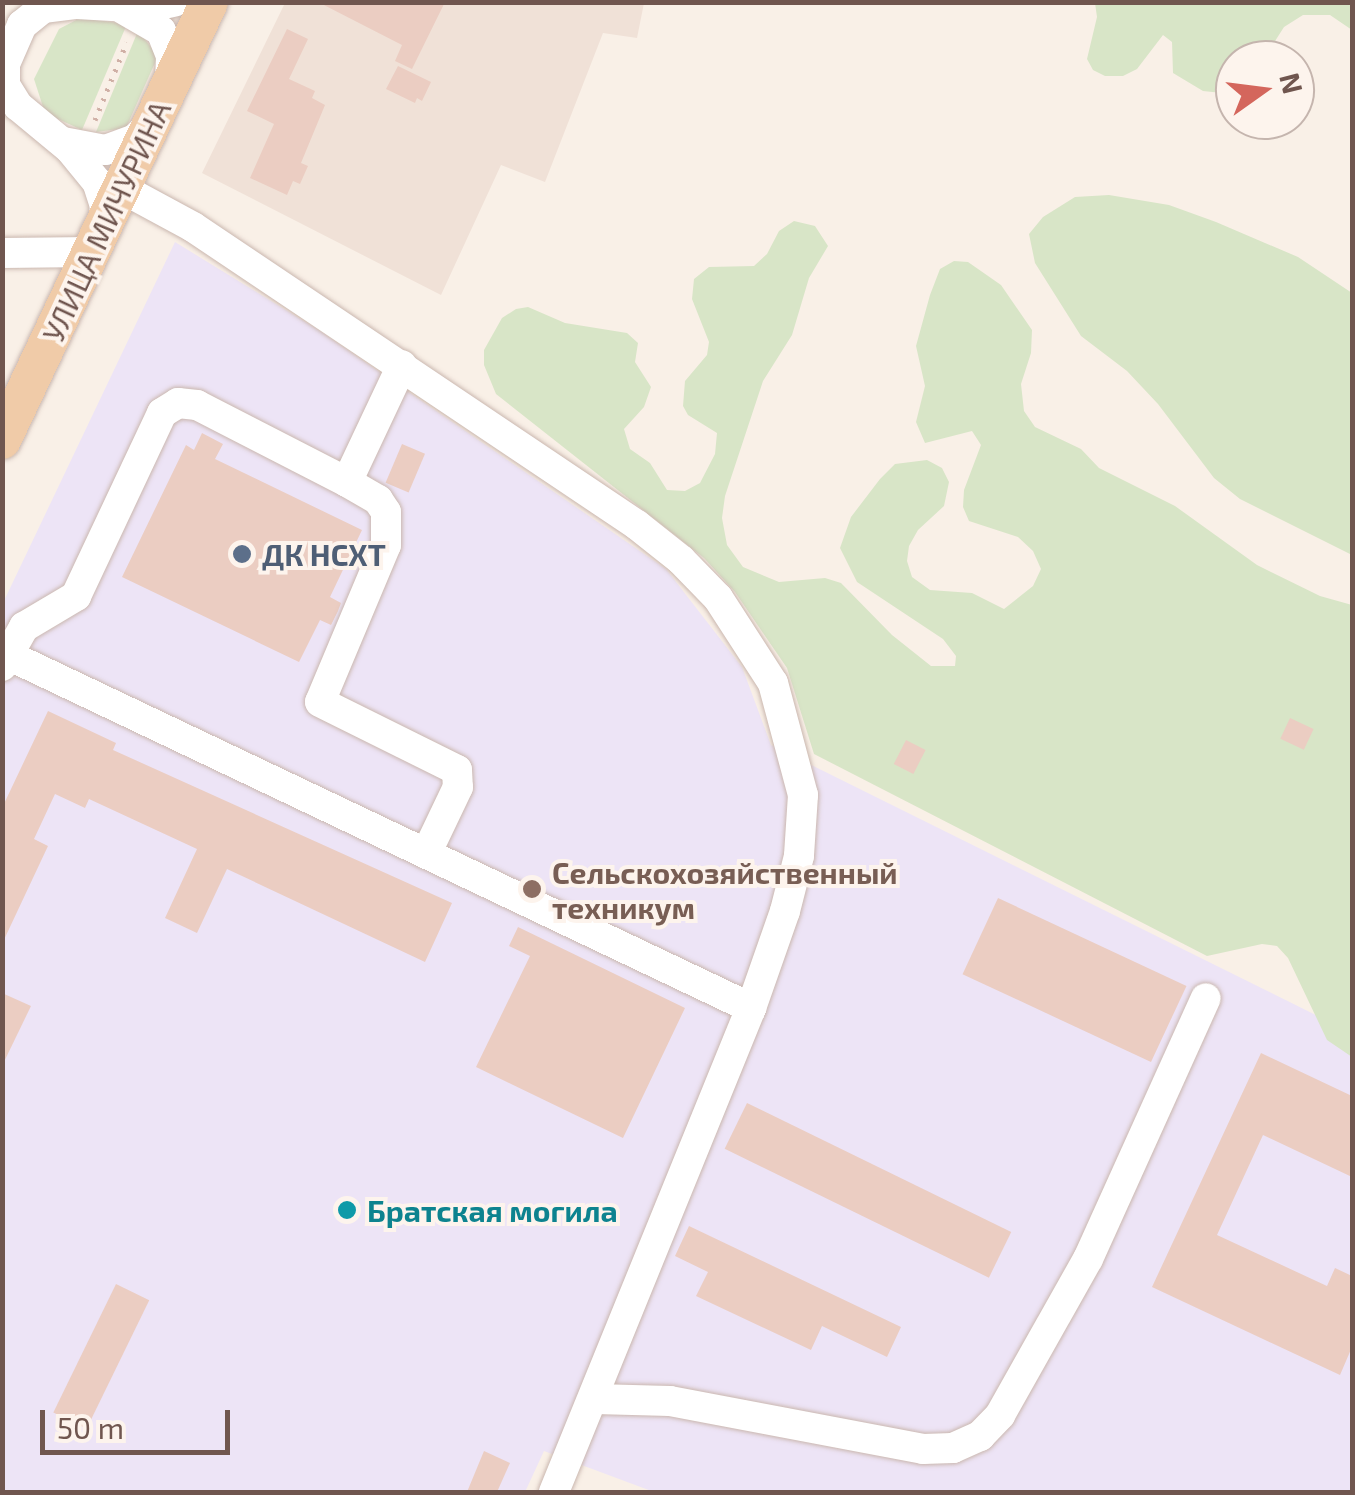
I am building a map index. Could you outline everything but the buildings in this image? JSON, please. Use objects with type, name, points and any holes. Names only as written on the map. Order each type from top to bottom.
[{"type":"main road","name":"УЛИЦА МИЧУРИНА","points":[[2,440],[209,2]]},
{"type":"street","points":[[31,120],[10,94],[4,74],[22,25],[44,8],[174,2]]},
{"type":"street","points":[[63,142],[92,151],[114,148],[135,139],[162,102],[173,67],[166,38],[108,7]]},
{"type":"street","points":[[2,102],[63,142],[98,182],[105,206],[97,240],[2,252]]},
{"type":"street","points":[[122,188],[163,208],[402,365],[681,560],[718,598],[773,683],[802,795],[799,856],[752,1008],[554,1492]]},
{"type":"street","points":[[347,482],[402,365]]},
{"type":"street","points":[[426,854],[458,788],[457,770],[320,702],[386,544],[388,526],[378,500],[196,405],[178,403],[162,413],[76,596],[24,627],[5,660],[752,1008]]},
{"type":"street","points":[[595,1399],[670,1401],[923,1448],[953,1448],[980,1436],[1000,1416],[1088,1259],[1206,998]]},
{"type":"path","points":[[92,127],[108,7]]},
{"type":"shaded area","points":[[285,3],[644,3],[637,38],[603,33],[545,182],[501,165],[441,295],[202,173]]},
{"type":"shaded area","name":"Сельскохозяйственный техникум","points":[[175,242],[320,331],[666,569],[742,667],[771,745],[1352,1033],[1352,1492],[654,1492],[544,1451],[525,1492],[3,1492],[2,605]]},
{"type":"green space","points":[[1095,3],[1352,3],[1352,30],[1330,15],[1303,15],[1284,27],[1276,40],[1215,40],[1215,92],[1203,91],[1173,73],[1172,42],[1163,35],[1137,69],[1123,76],[1105,76],[1093,70],[1087,59],[1097,17]]},
{"type":"green space","points":[[80,18],[127,24],[82,130],[45,113],[34,79],[59,29]]},
{"type":"green space","points":[[138,31],[158,56],[126,128],[96,132]]},
{"type":"green space","points":[[1109,195],[1169,205],[1216,222],[1298,257],[1352,293],[1352,555],[1240,499],[1214,478],[1158,404],[1127,371],[1081,336],[1035,263],[1029,234],[1043,217],[1075,197]]},
{"type":"green space","points":[[794,221],[815,226],[828,246],[809,278],[792,335],[763,381],[725,496],[722,518],[727,545],[743,567],[779,582],[825,578],[841,583],[892,635],[931,666],[955,666],[956,656],[943,639],[857,582],[840,548],[851,517],[880,479],[895,464],[927,460],[942,468],[949,482],[944,506],[918,530],[909,546],[907,561],[912,577],[930,590],[972,593],[1004,609],[1033,586],[1041,569],[1033,551],[1018,537],[969,521],[963,507],[964,490],[981,445],[972,431],[925,443],[916,422],[925,386],[916,346],[940,269],[954,261],[968,262],[1001,285],[1032,330],[1031,353],[1021,384],[1024,411],[1035,427],[1081,449],[1099,468],[1175,506],[1257,565],[1320,596],[1352,605],[1352,1057],[1327,1040],[1288,958],[1277,946],[1262,944],[1207,956],[814,754],[787,668],[735,592],[704,558],[496,394],[484,365],[484,350],[502,318],[516,309],[528,307],[565,323],[627,333],[638,343],[635,362],[651,387],[644,407],[624,429],[630,449],[650,463],[667,490],[685,491],[700,483],[715,454],[717,433],[688,415],[683,406],[685,381],[707,355],[709,342],[692,299],[694,279],[709,267],[754,266],[767,254],[779,231]]},
{"type":"place","name":"ДК НСХТ","points":[[242,554]]},
{"type":"place","name":"Сельскохозяйственный техникум","points":[[532,889]]},
{"type":"place","name":"Братская могила","points":[[347,1210]]}]
